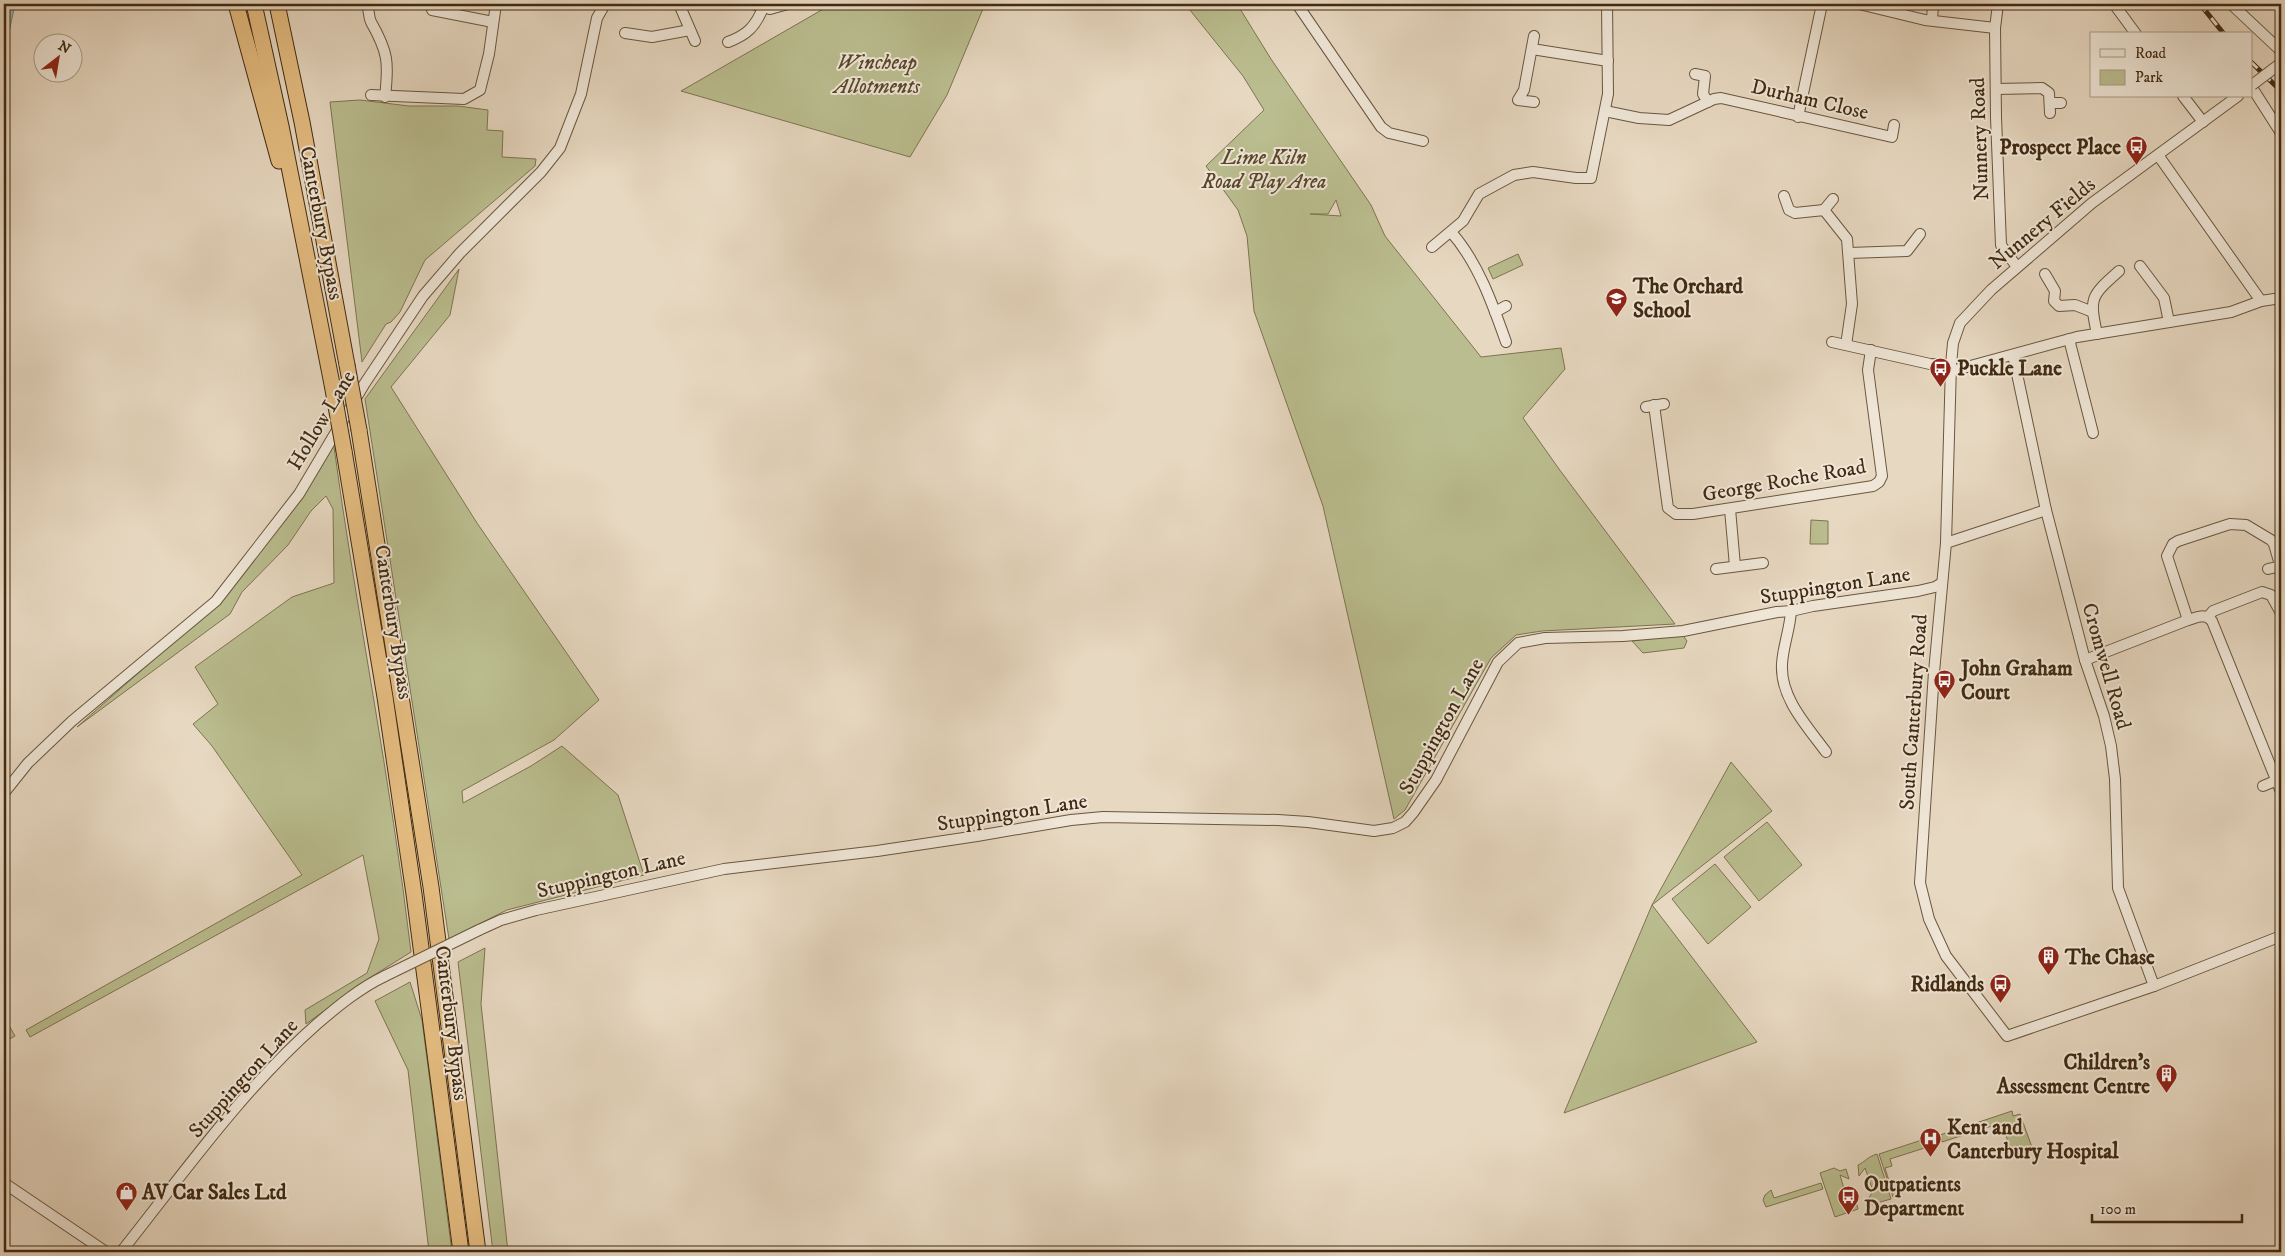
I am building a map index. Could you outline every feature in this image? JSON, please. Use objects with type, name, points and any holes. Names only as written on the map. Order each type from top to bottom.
[{"type":"highway","points":[[236,4],[266,90]]},
{"type":"highway","name":"Canterbury Bypass","points":[[254,4],[266,90],[307,256],[332,384],[385,697],[414,894],[461,1252]]},
{"type":"highway","name":"Canterbury Bypass","points":[[277,4],[302,122],[359,430],[431,887],[478,1252]]},
{"type":"street","points":[[366,4],[369,7],[370,20],[378,31],[388,60],[385,97]]},
{"type":"street","points":[[371,95],[464,99],[476,94],[480,90],[484,73],[496,4]]},
{"type":"street","name":"Hollow Lane","points":[[597,4],[598,18]]},
{"type":"street","name":"Hollow Lane","points":[[4,793],[28,763],[72,721],[216,601],[300,494],[365,383],[423,296],[460,252],[541,172],[560,148],[581,94],[598,18],[605,4]]},
{"type":"street","points":[[679,4],[695,40]]},
{"type":"street","points":[[728,42],[749,32],[757,21],[758,6],[770,9],[788,4]]},
{"type":"street","points":[[1297,4],[1381,127],[1389,133],[1422,141]]},
{"type":"street","points":[[1432,247],[1463,221],[1479,194],[1520,172],[1591,178],[1608,94],[1607,4]]},
{"type":"street","points":[[1798,117],[1822,4]]},
{"type":"street","points":[[1859,4],[1932,20],[1995,28]]},
{"type":"street","points":[[1932,20],[1933,4]]},
{"type":"street","name":"Nunnery Road","points":[[1998,4],[1995,28],[2001,246],[2017,267]]},
{"type":"street","points":[[2114,4],[2135,32]]},
{"type":"street","points":[[2231,4],[2281,51]]},
{"type":"street","points":[[432,10],[493,22]]},
{"type":"street","points":[[625,33],[652,37],[690,30]]},
{"type":"street","points":[[1534,36],[1524,90],[1518,100],[1534,102]]},
{"type":"street","points":[[1532,49],[1608,61]]},
{"type":"street","points":[[2281,63],[2252,86],[2281,132]]},
{"type":"street","points":[[1695,74],[1705,76],[1703,94],[1708,102]]},
{"type":"street","points":[[1996,89],[2042,88],[2049,93],[2050,108],[2061,103]]},
{"type":"street","name":"Durham Close","points":[[1605,111],[1652,120],[1669,120],[1721,98],[1892,137],[1894,125]]},
{"type":"street","points":[[2185,98],[2203,122]]},
{"type":"street","name":"Nunnery Fields","points":[[1951,368],[1953,343],[1960,323],[1991,290],[2092,203],[2235,98]]},
{"type":"street","points":[[2158,156],[2261,302]]},
{"type":"street","points":[[1784,196],[1789,210],[1796,213],[1824,210],[1833,199]]},
{"type":"street","points":[[1824,210],[1847,239],[1852,304],[1846,345]]},
{"type":"street","points":[[1451,232],[1463,245],[1474,263],[1506,342]]},
{"type":"street","points":[[1849,253],[1907,251],[1920,234]]},
{"type":"street","points":[[2140,266],[2164,298],[2169,322]]},
{"type":"street","points":[[2097,334],[2092,305],[2096,291],[2119,271]]},
{"type":"street","points":[[2044,274],[2055,291],[2054,301],[2059,306],[2075,305],[2093,312]]},
{"type":"street","points":[[1832,342],[1951,368],[2013,356],[2069,339],[2231,312],[2261,302],[2281,298]]},
{"type":"street","points":[[1495,312],[1506,306]]},
{"type":"street","points":[[2069,339],[2093,433]]},
{"type":"street","name":"George Roche Road","points":[[1655,405],[1668,508],[1672,512],[1684,515],[1873,486],[1879,482],[1881,469],[1868,370],[1871,350]]},
{"type":"street","name":"Cromwell Road","points":[[2013,356],[2046,510],[2085,660],[2104,716],[2111,746],[2115,780],[2118,888],[2154,986]]},
{"type":"street","name":"South Canterbury Road","points":[[1951,368],[1948,426],[1949,498],[1920,883],[1929,919],[1946,956],[2007,1036],[2154,986]]},
{"type":"street","points":[[1730,509],[1735,566]]},
{"type":"street","points":[[1946,543],[2046,510]]},
{"type":"street","points":[[2188,620],[2167,556],[2173,544],[2238,523],[2246,525],[2271,540],[2274,544],[2281,567],[2268,569]]},
{"type":"street","points":[[1716,569],[1764,563]]},
{"type":"street","name":"Stuppington Lane","points":[[121,1252],[256,1085],[299,1041],[344,1001],[385,976],[501,920],[536,910],[724,868],[886,850],[1071,820],[1104,818],[1278,820],[1374,831],[1393,828],[1405,822],[1414,813],[1436,780],[1498,662],[1509,650],[1524,642],[1545,638],[1643,635],[1675,632],[1777,612],[1935,588],[1942,583]]},
{"type":"street","points":[[2208,617],[2213,611],[2262,592],[2271,595],[2281,613]]},
{"type":"street","points":[[1791,611],[1782,664],[1783,678],[1790,700],[1815,745],[1826,752]]},
{"type":"street","points":[[2085,660],[2188,620],[2203,616],[2208,617],[2212,621],[2233,669],[2275,781],[2281,792]]},
{"type":"street","points":[[2264,786],[2275,781]]},
{"type":"street","points":[[2154,986],[2281,936]]},
{"type":"street","points":[[4,1183],[106,1252]]},
{"type":"green space","name":"Wincheap Allotments","points":[[832,4],[985,4],[947,95],[910,157],[681,91]]},
{"type":"green space","name":"Lime Kiln Road Play Area","points":[[1185,4],[1237,4],[1271,59],[1371,205],[1385,236],[1481,357],[1561,348],[1565,369],[1523,418],[1675,624],[1542,631],[1516,635],[1491,658],[1405,810],[1394,819],[1323,506],[1254,311],[1247,236],[1238,210],[1206,166],[1264,110],[1243,76]],"holes":[[[1336,200],[1341,216],[1310,214],[1328,214]]]},
{"type":"green space","points":[[360,100],[409,106],[458,106],[488,110],[487,130],[503,131],[502,157],[536,159],[535,166],[425,260],[400,312],[391,322],[386,324],[362,362],[330,102]]},
{"type":"green space","points":[[1518,254],[1523,265],[1493,279],[1488,268]]},
{"type":"green space","points":[[459,269],[450,315],[391,387],[477,523],[599,700],[554,740],[462,791],[463,803],[531,766],[562,746],[618,795],[644,875],[507,910],[449,939],[365,399]]},
{"type":"green space","points":[[333,440],[394,823],[411,952],[371,977],[306,1024],[305,1010],[367,973],[379,939],[363,855],[30,1037],[26,1030],[302,875],[212,746],[193,724],[218,704],[195,667],[292,597],[334,583],[333,509],[326,496],[311,511],[288,545],[242,592],[230,614],[77,727],[218,603]]},
{"type":"green space","points":[[1811,520],[1828,521],[1828,544],[1810,544]]},
{"type":"green space","points":[[1682,634],[1687,641],[1684,648],[1643,653],[1632,641]]},
{"type":"green space","points":[[1731,762],[1772,811],[1652,905]]},
{"type":"green space","points":[[1767,822],[1802,865],[1759,901],[1724,857]]},
{"type":"green space","points":[[1715,864],[1751,907],[1708,944],[1672,899]]},
{"type":"green space","points":[[1652,905],[1757,1042],[1564,1113]]},
{"type":"green space","points":[[485,948],[481,1004],[508,1252],[493,1252],[458,962]]},
{"type":"green space","points":[[410,982],[422,1020],[452,1252],[429,1252],[408,1070],[375,1001]]},
{"type":"green space","points":[[7,1022],[15,1036],[4,1042],[4,1023]]},
{"type":"green space","points":[[2012,1111],[2013,1116],[2020,1114],[2033,1150],[2020,1155],[2017,1146],[2010,1147],[2004,1130],[1997,1132],[1995,1125],[1942,1142],[1940,1135]]},
{"type":"green space","points":[[1931,1137],[1934,1145],[1890,1159],[1892,1166],[1885,1168],[1893,1197],[1879,1154]]},
{"type":"green space","points":[[1877,1154],[1891,1199],[1869,1205],[1867,1201],[1873,1191],[1865,1168],[1859,1176],[1858,1165]]},
{"type":"green space","points":[[1834,1168],[1840,1171],[1846,1169],[1849,1179],[1840,1175],[1847,1199],[1857,1205],[1858,1209],[1835,1217],[1820,1173]]},
{"type":"green space","points":[[1821,1183],[1823,1189],[1766,1207],[1763,1200],[1765,1195],[1771,1190],[1774,1198]]},
{"type":"water","points":[[4,4],[15,4],[9,32],[4,38]]},
{"type":"railway","points":[[2200,4],[2222,32]]},
{"type":"railway","points":[[2252,63],[2281,91]]},
{"type":"place","name":"Prospect Place","points":[[2137,166]]},
{"type":"place","name":"The Orchard School","points":[[1617,317]]},
{"type":"place","name":"Puckle Lane","points":[[1941,387]]},
{"type":"place","name":"John Graham Court","points":[[1945,699]]},
{"type":"place","name":"The Chase","points":[[2049,976]]},
{"type":"place","name":"Ridlands","points":[[2000,1003]]},
{"type":"place","name":"Children's Assessment Centre","points":[[2166,1093]]},
{"type":"place","name":"Kent and Canterbury Hospital","points":[[1931,1158]]},
{"type":"place","name":"AV Car Sales Ltd","points":[[126,1211]]},
{"type":"place","name":"Outpatients Department","points":[[1848,1215]]}]
